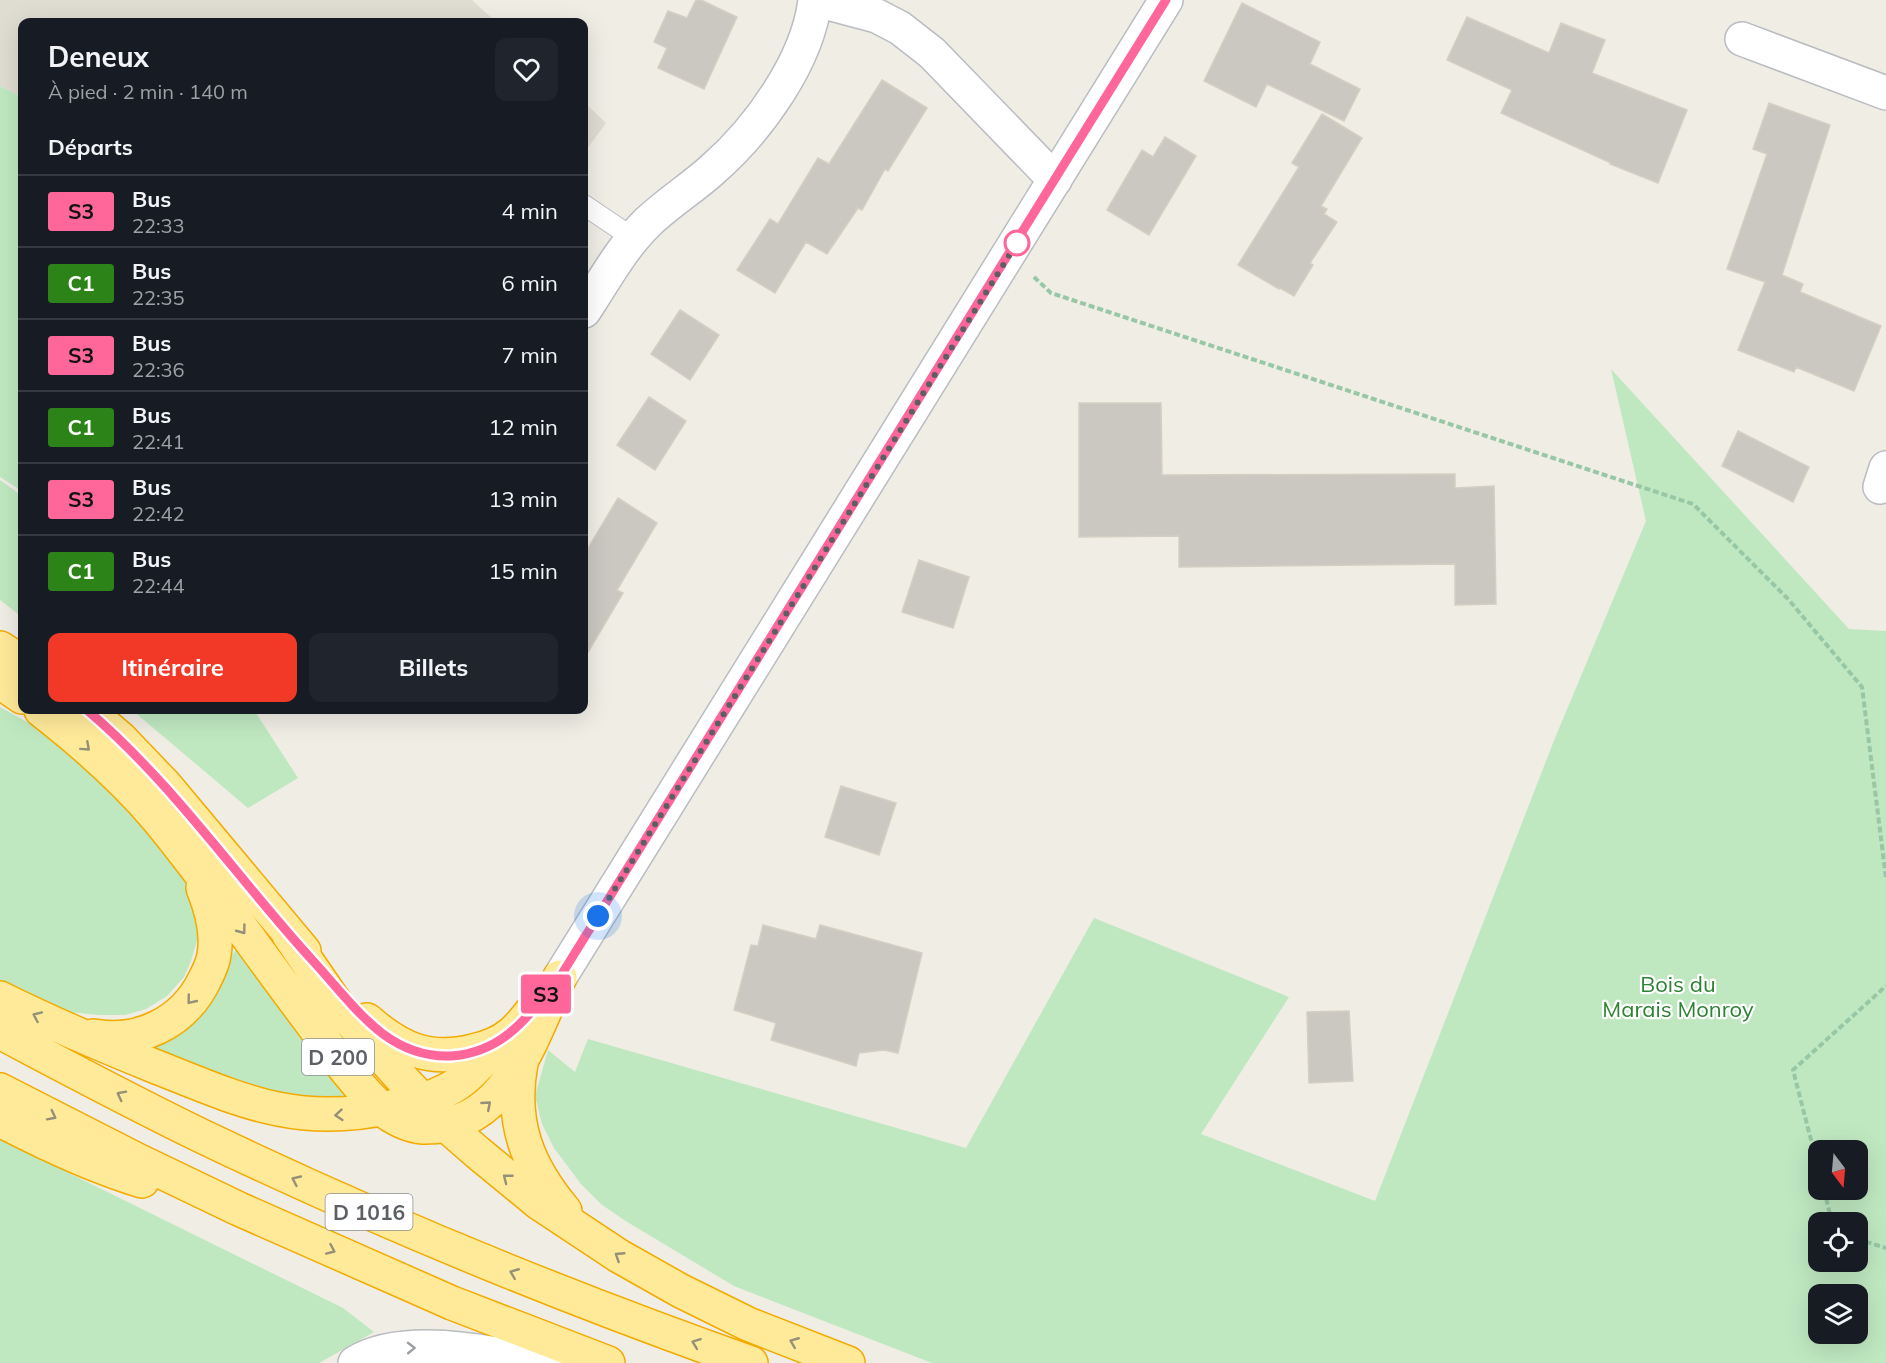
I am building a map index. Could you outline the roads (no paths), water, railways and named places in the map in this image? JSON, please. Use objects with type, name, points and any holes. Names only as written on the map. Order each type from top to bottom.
[{"type":"highway","points":[[0,648],[18,659]]},
{"type":"highway","points":[[0,682],[18,694]]},
{"type":"highway","name":"D 200","points":[[46,714],[89,749],[155,817],[333,1051],[382,1109],[414,1125],[446,1125],[471,1116],[487,1106],[500,1092],[511,1051],[560,977]]},
{"type":"highway","name":"D 200","points":[[91,714],[142,760],[181,802],[289,935],[368,1021],[383,1034],[405,1047],[429,1054],[452,1056],[478,1050],[511,1051]]},
{"type":"highway","points":[[74,1032],[112,1039],[133,1037],[149,1032],[177,1016],[200,989],[214,955],[214,924],[194,867]]},
{"type":"highway","name":"D 200","points":[[289,935],[350,1021],[446,1125],[500,1173],[539,1203],[655,1277],[714,1308],[848,1363]]},
{"type":"highway","points":[[0,998],[123,1053],[225,1094],[267,1108],[303,1115],[332,1116],[423,1100],[460,1083],[511,1051]]},
{"type":"highway","name":"D 1016","points":[[0,1032],[208,1139],[344,1201],[556,1291],[751,1363]]},
{"type":"highway","name":"D 200","points":[[511,1051],[518,1080],[517,1112],[525,1145],[553,1195],[564,1210],[590,1236]]},
{"type":"highway","name":"D 1016","points":[[0,1090],[239,1209],[452,1303],[608,1363]]},
{"type":"highway","points":[[0,1120],[79,1159],[110,1171],[239,1209]]},
{"type":"street","points":[[588,305],[633,238],[661,210],[713,169],[750,131],[777,95],[800,53],[813,17],[816,0],[877,16],[917,39],[1055,180]]},
{"type":"street","points":[[560,977],[1166,0]]},
{"type":"street","points":[[1742,39],[1886,93]]},
{"type":"street","points":[[355,1363],[382,1352],[404,1347],[462,1349],[550,1363]]},
{"type":"lane","points":[[588,208],[633,238]]},
{"type":"park label","name":"Bois du Marais Monroy","points":[[1678,996]]}]
